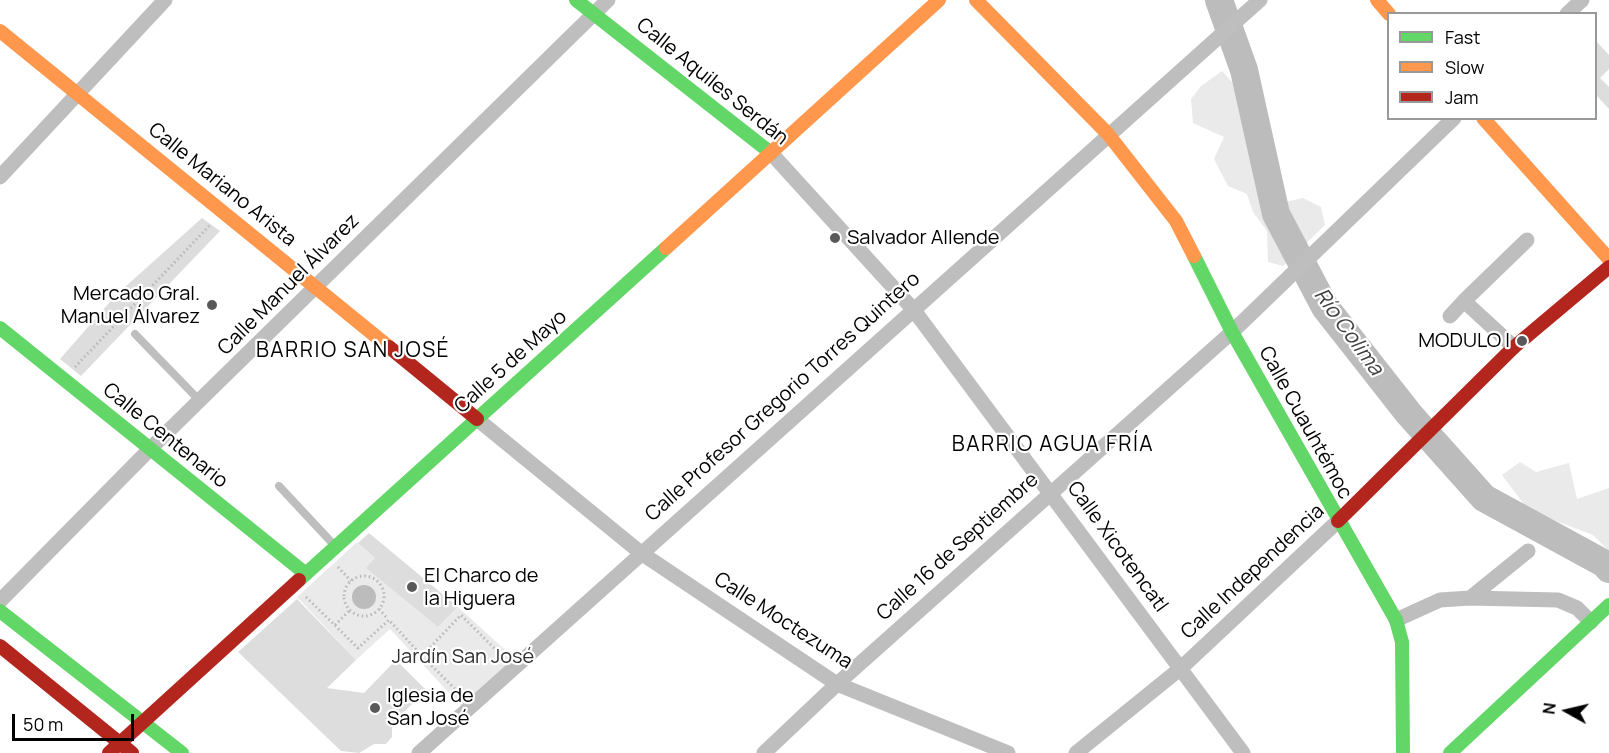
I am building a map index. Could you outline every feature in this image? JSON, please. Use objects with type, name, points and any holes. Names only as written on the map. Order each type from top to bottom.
[{"type":"street","points":[[0,177],[165,0]]},
{"type":"street","name":"Calle Aquiles Serdán","points":[[576,0],[771,153],[913,309]]},
{"type":"street","name":"Calle Manuel Álvarez","points":[[0,601],[150,449],[608,0]]},
{"type":"street","name":"Calle 5 de Mayo","points":[[109,753],[939,0]]},
{"type":"street","name":"Calle Cuauhtémoc","points":[[976,0],[1108,134],[1176,221],[1232,332],[1396,620],[1402,642],[1403,753]]},
{"type":"street","name":"Calle Profesor Gregorio Torres Quintero","points":[[419,753],[1260,0]]},
{"type":"street","points":[[1377,0],[1387,12]]},
{"type":"street","points":[[1569,12],[1582,0]]},
{"type":"street","name":"Calle Mariano Arista","points":[[0,31],[641,553]]},
{"type":"street","name":"Calle 16 de Septiembre","points":[[764,753],[837,684],[1232,332],[1352,219],[1452,120]]},
{"type":"street","points":[[1484,120],[1609,259]]},
{"type":"street","points":[[1450,316],[1527,240]]},
{"type":"street","name":"Calle Independencia","points":[[1076,753],[1181,668],[1389,473],[1514,347],[1609,267]]},
{"type":"street","points":[[1464,301],[1514,347]]},
{"type":"street","name":"Calle Xicotencatl","points":[[913,309],[1243,753]]},
{"type":"street","name":"Calle Centenario","points":[[0,328],[306,574]]},
{"type":"street","points":[[1470,598],[1528,551]]},
{"type":"street","name":"Calle Moctezuma","points":[[641,553],[837,684],[1008,753]]},
{"type":"street","points":[[1396,620],[1440,600],[1470,598],[1558,600],[1600,614]]},
{"type":"street","points":[[0,611],[182,753]]},
{"type":"street","points":[[1450,753],[1600,614]]},
{"type":"street","points":[[0,646],[132,753]]},
{"type":"lane","points":[[135,334],[200,401]]},
{"type":"lane","points":[[279,486],[336,547]]},
{"type":"path","points":[[63,379],[222,212]]},
{"type":"path","points":[[361,576],[373,578],[382,587],[384,600],[379,609],[365,617],[350,610],[345,602],[346,588],[350,582],[361,576]]},
{"type":"path","points":[[294,585],[358,648],[389,620]]},
{"type":"path","points":[[379,609],[471,706]]},
{"type":"path","points":[[335,625],[350,610]]},
{"type":"path","points":[[422,656],[461,615],[514,668]]},
{"type":"green space","points":[[1222,71],[1242,93],[1262,127],[1260,166],[1276,180],[1281,203],[1303,198],[1321,207],[1325,225],[1283,266],[1268,262],[1267,231],[1253,212],[1247,194],[1228,186],[1214,159],[1224,137],[1193,123],[1191,99],[1201,86]]},
{"type":"green space","points":[[1520,462],[1536,472],[1569,463],[1577,499],[1609,488],[1609,551],[1593,535],[1529,511],[1502,475]]},
{"type":"green space","name":"Jardín San José","points":[[357,542],[375,558],[367,568],[438,627],[458,607],[515,659],[461,706],[390,629],[356,660],[297,597]]},
{"type":"shaded area","points":[[364,585],[373,588],[376,597],[373,606],[364,609],[355,606],[352,597],[355,588]]},
{"type":"building","points":[[1597,42],[1609,55],[1609,69],[1600,78],[1609,87],[1609,109],[1597,96]]},
{"type":"building","points":[[202,218],[220,231],[81,376],[60,359],[116,295]]},
{"type":"building","name":"El Charco de la Higuera","points":[[369,533],[458,607],[438,627],[366,568],[375,558],[358,543]]},
{"type":"building","points":[[297,599],[356,660],[327,688],[364,693],[396,660],[426,690],[392,724],[392,737],[386,744],[374,744],[359,753],[341,751],[238,652]]},
{"type":"waterway","name":"Río Colima","points":[[1219,0],[1244,70],[1276,214],[1325,307],[1409,414],[1484,498],[1605,564],[1609,569]]},
{"type":"traffic: fast","points":[[576,0],[771,153]]},
{"type":"traffic: fast","points":[[299,580],[666,248]]},
{"type":"traffic: fast","points":[[1194,256],[1232,332],[1396,620],[1402,642],[1403,753]]},
{"type":"traffic: fast","points":[[0,328],[306,574]]},
{"type":"traffic: fast","points":[[1450,753],[1609,605]]},
{"type":"traffic: fast","points":[[0,611],[182,753]]},
{"type":"traffic: slow","points":[[666,248],[939,0]]},
{"type":"traffic: slow","points":[[976,0],[1108,134],[1176,221],[1194,256]]},
{"type":"traffic: slow","points":[[1377,0],[1387,12]]},
{"type":"traffic: slow","points":[[0,31],[389,347]]},
{"type":"traffic: slow","points":[[1485,120],[1609,259]]},
{"type":"traffic: jam","points":[[1338,521],[1514,347],[1609,267]]},
{"type":"traffic: jam","points":[[389,347],[477,419]]},
{"type":"traffic: jam","points":[[109,753],[299,580]]},
{"type":"traffic: jam","points":[[0,646],[132,753]]},
{"type":"place","name":"Salvador Allende","points":[[835,238]]},
{"type":"place","name":"Mercado Gral. Manuel Álvarez","points":[[212,305]]},
{"type":"place","name":"MODULO I","points":[[1522,341]]},
{"type":"place","name":"El Charco de la Higuera","points":[[412,587]]},
{"type":"place","name":"Iglesia de San José","points":[[375,708]]},
{"type":"district","name":"BARRIO SAN JOSÉ","points":[[353,351]]},
{"type":"district","name":"BARRIO AGUA FRÍA","points":[[1053,445]]}]
